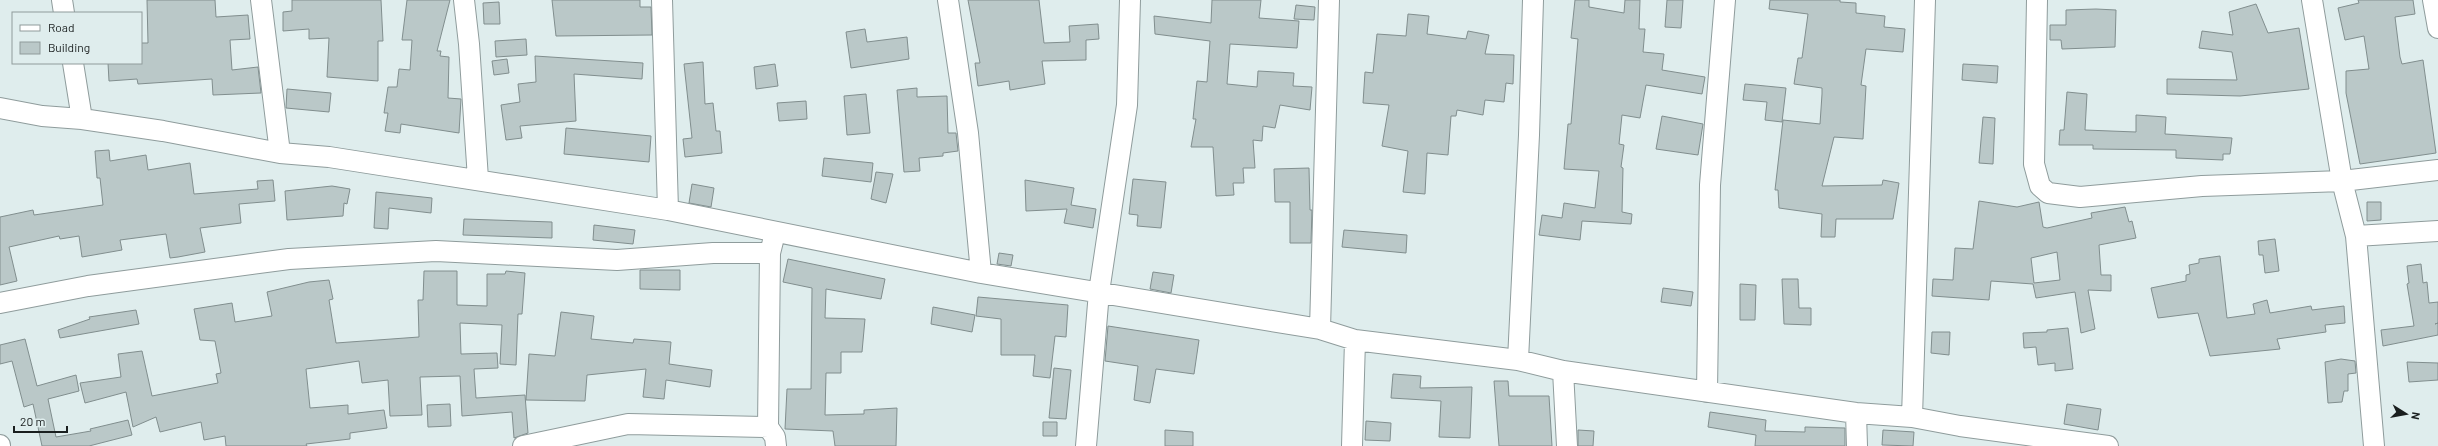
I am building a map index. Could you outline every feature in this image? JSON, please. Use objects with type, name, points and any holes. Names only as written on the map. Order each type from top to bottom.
[{"type":"street","points":[[62,0],[64,12]]},
{"type":"street","points":[[261,0],[280,153]]},
{"type":"street","points":[[464,0],[469,44],[478,179]]},
{"type":"street","points":[[662,0],[668,210]]},
{"type":"street","points":[[948,0],[968,133],[981,273]]},
{"type":"street","points":[[1086,446],[1099,292],[1127,105],[1130,0]]},
{"type":"street","points":[[1320,329],[1329,0]]},
{"type":"street","points":[[1518,360],[1529,135],[1533,0]]},
{"type":"street","points":[[1708,392],[1710,185],[1725,0]]},
{"type":"street","points":[[1912,417],[1925,0]]},
{"type":"street","points":[[2037,0],[2034,164],[2040,186],[2048,193],[2080,197],[2202,186],[2342,182],[2438,170]]},
{"type":"street","points":[[2312,0],[2342,182],[2356,236],[2374,446]]},
{"type":"street","points":[[2433,0],[2438,28]]},
{"type":"street","points":[[73,64],[82,119]]},
{"type":"street","points":[[0,108],[42,116],[82,119],[163,131],[280,153],[329,157],[478,179],[668,210],[981,273],[1320,329],[1355,340],[1518,360],[1563,371],[1856,412],[1912,417],[1960,426],[2108,446]]},
{"type":"street","points":[[775,231],[770,253],[768,427],[775,437],[776,446]]},
{"type":"street","points":[[2356,236],[2438,231]]},
{"type":"street","points":[[0,303],[88,286],[289,259],[436,251],[617,260],[713,253],[770,253]]},
{"type":"street","points":[[1352,446],[1355,340]]},
{"type":"street","points":[[1563,371],[1566,446]]},
{"type":"street","points":[[1856,412],[1857,446]]},
{"type":"street","points":[[523,446],[628,424],[768,427]]},
{"type":"building","points":[[147,0],[215,0],[216,17],[248,15],[250,39],[230,40],[232,70],[258,67],[261,93],[213,95],[212,79],[138,84],[137,79],[109,81],[108,64],[142,64],[142,43],[148,43]]},
{"type":"building","points":[[292,0],[381,0],[383,41],[378,41],[378,81],[327,77],[329,38],[309,39],[309,29],[283,31],[283,12],[292,11]]},
{"type":"building","points":[[407,0],[450,0],[437,51],[441,51],[440,56],[449,57],[448,98],[461,99],[459,133],[401,124],[400,133],[385,131],[388,113],[384,113],[388,87],[397,87],[399,69],[410,70],[412,40],[402,40]]},
{"type":"building","points":[[552,0],[640,0],[640,7],[651,7],[652,35],[556,36]]},
{"type":"building","points":[[968,0],[1039,0],[1044,43],[1070,42],[1069,26],[1098,24],[1099,39],[1086,40],[1086,60],[1042,61],[1045,84],[1010,90],[1009,81],[978,86],[975,63],[980,63]]},
{"type":"building","points":[[1212,0],[1261,0],[1259,18],[1299,21],[1297,48],[1230,44],[1227,84],[1257,87],[1258,71],[1294,73],[1293,86],[1312,87],[1310,110],[1280,105],[1275,128],[1263,126],[1262,141],[1253,140],[1255,168],[1243,168],[1244,183],[1233,183],[1234,195],[1216,196],[1213,147],[1191,147],[1196,119],[1193,119],[1197,81],[1207,82],[1210,41],[1155,34],[1154,16],[1211,23]]},
{"type":"building","points":[[1575,0],[1589,0],[1589,7],[1624,13],[1625,0],[1640,0],[1639,29],[1645,29],[1643,52],[1664,54],[1662,70],[1705,77],[1702,94],[1646,85],[1640,118],[1622,115],[1619,144],[1624,145],[1621,167],[1623,168],[1622,212],[1632,214],[1631,224],[1582,221],[1580,240],[1539,235],[1542,215],[1562,218],[1564,203],[1595,208],[1599,171],[1564,169],[1568,124],[1571,124],[1578,39],[1571,38]]},
{"type":"building","points":[[1667,0],[1683,0],[1681,28],[1665,27]]},
{"type":"building","points":[[1770,0],[1840,0],[1840,2],[1856,3],[1856,13],[1885,16],[1884,27],[1905,29],[1903,52],[1866,49],[1861,85],[1866,86],[1863,139],[1834,137],[1822,186],[1882,185],[1883,180],[1899,183],[1893,219],[1836,219],[1835,237],[1821,237],[1822,214],[1779,208],[1778,190],[1775,190],[1783,120],[1820,124],[1822,88],[1794,84],[1798,58],[1802,58],[1808,14],[1769,9]]},
{"type":"building","points":[[2358,0],[2413,0],[2415,14],[2395,17],[2400,57],[2402,64],[2423,60],[2436,153],[2360,164],[2346,93],[2346,71],[2369,69],[2364,36],[2345,40],[2338,8],[2359,3]]},
{"type":"building","points":[[499,2],[500,24],[484,24],[483,3]]},
{"type":"building","points":[[2256,4],[2268,33],[2299,28],[2309,89],[2240,96],[2167,94],[2167,79],[2237,80],[2232,52],[2199,48],[2202,31],[2233,35],[2229,12]]},
{"type":"building","points":[[1296,5],[1315,7],[1314,20],[1294,19]]},
{"type":"building","points":[[2066,10],[2116,10],[2115,47],[2062,49],[2061,40],[2050,40],[2050,25],[2066,25]]},
{"type":"building","points":[[1408,14],[1429,16],[1427,34],[1466,39],[1468,31],[1489,35],[1485,54],[1514,55],[1513,84],[1506,83],[1504,102],[1485,100],[1483,115],[1457,110],[1456,116],[1451,116],[1448,155],[1427,153],[1425,194],[1403,192],[1408,151],[1382,146],[1389,105],[1363,103],[1365,72],[1373,73],[1377,34],[1406,36]]},
{"type":"building","points":[[865,29],[867,42],[907,37],[909,59],[851,68],[846,32]]},
{"type":"building","points":[[526,39],[527,55],[496,57],[495,41]]},
{"type":"building","points":[[535,56],[643,63],[642,79],[574,74],[576,121],[520,126],[522,138],[506,140],[501,105],[520,102],[518,84],[536,82]]},
{"type":"building","points":[[507,59],[509,73],[494,75],[492,61]]},
{"type":"building","points":[[703,62],[705,104],[713,103],[716,131],[720,131],[722,153],[685,157],[683,139],[692,138],[684,64]]},
{"type":"building","points":[[775,64],[778,86],[756,89],[754,67]]},
{"type":"building","points":[[1963,64],[1998,66],[1997,83],[1962,80]]},
{"type":"building","points":[[1745,84],[1786,88],[1782,122],[1765,120],[1767,102],[1743,100]]},
{"type":"building","points":[[917,88],[917,97],[947,96],[948,133],[956,133],[958,151],[943,153],[943,156],[919,158],[920,171],[904,172],[897,90]]},
{"type":"building","points":[[287,89],[331,93],[329,112],[286,108]]},
{"type":"building","points":[[2067,92],[2087,94],[2085,130],[2136,132],[2136,115],[2166,117],[2165,134],[2232,138],[2230,154],[2223,154],[2223,160],[2176,158],[2176,150],[2093,149],[2093,145],[2059,145],[2060,130],[2064,130]]},
{"type":"building","points":[[866,94],[870,133],[847,135],[844,96]]},
{"type":"building","points":[[806,101],[807,119],[779,121],[777,103]]},
{"type":"building","points":[[1662,116],[1703,124],[1698,155],[1656,149]]},
{"type":"building","points":[[1983,117],[1995,118],[1993,164],[1979,163]]},
{"type":"building","points":[[566,128],[651,136],[649,162],[564,154]]},
{"type":"building","points":[[109,150],[110,161],[146,155],[148,170],[190,163],[194,194],[258,189],[257,181],[273,180],[275,201],[239,204],[241,223],[200,228],[205,252],[178,257],[170,258],[166,234],[120,240],[122,250],[82,257],[79,236],[60,239],[59,236],[9,247],[17,281],[0,285],[0,217],[33,210],[34,215],[103,205],[100,178],[97,178],[95,151]]},
{"type":"building","points":[[824,158],[873,163],[871,182],[822,176]]},
{"type":"building","points":[[1309,168],[1310,210],[1312,210],[1311,243],[1290,243],[1290,202],[1275,202],[1274,169]]},
{"type":"building","points":[[876,172],[893,174],[886,203],[871,199]]},
{"type":"building","points":[[1133,179],[1166,182],[1161,228],[1137,226],[1138,215],[1129,214]]},
{"type":"building","points":[[1025,180],[1074,188],[1071,205],[1096,209],[1093,228],[1064,223],[1067,209],[1026,211]]},
{"type":"building","points":[[692,184],[714,188],[711,207],[689,203]]},
{"type":"building","points":[[332,186],[350,189],[347,204],[344,203],[343,216],[287,220],[285,191]]},
{"type":"building","points":[[376,192],[432,198],[431,213],[389,208],[388,229],[374,228]]},
{"type":"building","points":[[1979,201],[2017,207],[2039,202],[2043,227],[2047,228],[2092,218],[2091,213],[2125,207],[2129,222],[2132,221],[2136,238],[2099,245],[2101,275],[2111,275],[2111,291],[2088,290],[2095,329],[2081,333],[2075,292],[2036,298],[2033,284],[1991,281],[1989,300],[1932,296],[1933,279],[1953,280],[1955,248],[1973,249]],"holes":[[[2057,252],[2060,280],[2034,283],[2031,258]]]},
{"type":"building","points":[[2367,202],[2381,202],[2381,220],[2367,221]]},
{"type":"building","points":[[464,219],[552,222],[552,238],[463,235]]},
{"type":"building","points":[[594,225],[635,230],[633,244],[593,240]]},
{"type":"building","points":[[1344,230],[1407,235],[1406,253],[1342,247]]},
{"type":"building","points":[[2275,239],[2279,271],[2265,273],[2263,255],[2259,255],[2258,241]]},
{"type":"building","points":[[999,253],[1013,255],[1011,266],[997,264]]},
{"type":"building","points":[[2220,256],[2227,318],[2255,314],[2253,304],[2267,300],[2270,313],[2311,306],[2312,310],[2344,306],[2345,323],[2325,325],[2326,332],[2277,339],[2280,349],[2210,356],[2198,313],[2158,318],[2151,288],[2186,281],[2186,275],[2190,274],[2189,265],[2199,263],[2199,259]]},
{"type":"building","points":[[788,259],[885,279],[881,299],[826,289],[825,318],[865,319],[862,352],[841,352],[841,373],[826,373],[825,415],[864,414],[864,410],[897,408],[896,446],[835,446],[833,431],[785,429],[787,389],[811,389],[812,288],[783,282]]},
{"type":"building","points":[[2421,264],[2423,283],[2427,282],[2429,303],[2438,302],[2438,335],[2383,346],[2381,330],[2414,326],[2407,284],[2409,283],[2407,266]]},
{"type":"building","points":[[640,270],[680,270],[680,290],[640,289]]},
{"type":"building","points":[[424,271],[457,271],[457,305],[487,306],[487,274],[505,274],[506,271],[525,273],[522,314],[518,314],[516,365],[500,364],[502,325],[460,323],[461,354],[497,353],[498,368],[474,369],[476,398],[525,395],[528,433],[514,438],[512,412],[462,416],[460,376],[420,377],[422,415],[390,416],[388,380],[362,383],[359,361],[306,369],[310,408],[348,405],[348,414],[384,410],[387,428],[350,433],[350,439],[306,444],[307,446],[226,446],[225,436],[204,440],[201,422],[160,432],[156,417],[133,427],[126,392],[85,403],[80,383],[121,377],[118,354],[142,351],[152,396],[218,383],[216,374],[221,373],[215,341],[200,340],[194,309],[232,303],[235,322],[272,316],[267,292],[309,282],[329,280],[333,299],[329,300],[336,343],[419,337],[418,300],[423,300]]},
{"type":"building","points":[[1153,272],[1174,275],[1171,293],[1150,289]]},
{"type":"building","points":[[1782,279],[1798,279],[1799,308],[1811,308],[1811,325],[1784,324]]},
{"type":"building","points":[[1740,284],[1756,285],[1755,320],[1740,320]]},
{"type":"building","points":[[1663,288],[1693,292],[1691,306],[1661,302]]},
{"type":"building","points":[[978,297],[1068,305],[1066,337],[1055,336],[1050,378],[1033,376],[1035,355],[1001,355],[1001,319],[976,316]]},
{"type":"building","points":[[933,307],[975,315],[972,332],[931,324]]},
{"type":"building","points":[[136,310],[139,324],[60,338],[58,330],[90,319],[89,317]]},
{"type":"building","points":[[561,312],[594,316],[591,339],[633,343],[634,339],[671,342],[669,364],[712,370],[710,387],[666,380],[664,399],[643,397],[646,369],[587,375],[585,401],[526,400],[529,354],[555,356]]},
{"type":"building","points":[[1108,326],[1199,340],[1194,374],[1156,369],[1150,403],[1134,400],[1138,366],[1105,361]]},
{"type":"building","points":[[2068,328],[2073,369],[2055,371],[2055,363],[2038,365],[2036,347],[2024,348],[2023,333],[2047,332],[2047,330]]},
{"type":"building","points":[[1932,332],[1950,332],[1949,355],[1931,353]]},
{"type":"building","points":[[25,339],[37,386],[76,375],[79,391],[48,399],[56,437],[91,431],[90,429],[128,420],[132,435],[89,446],[42,446],[33,404],[24,407],[12,361],[0,364],[0,345]]},
{"type":"building","points":[[2341,359],[2355,361],[2356,373],[2348,374],[2348,391],[2344,391],[2342,402],[2328,403],[2325,362]]},
{"type":"building","points":[[2407,362],[2438,363],[2438,380],[2409,382]]},
{"type":"building","points":[[1054,368],[1071,370],[1066,419],[1049,418]]},
{"type":"building","points":[[1393,374],[1421,376],[1420,388],[1472,387],[1470,438],[1439,437],[1441,401],[1391,398]]},
{"type":"building","points":[[1494,381],[1508,381],[1509,396],[1549,396],[1552,446],[1499,446]]},
{"type":"building","points":[[450,404],[451,426],[428,427],[427,405]]},
{"type":"building","points":[[2067,404],[2101,409],[2098,430],[2064,424]]},
{"type":"building","points":[[1710,412],[1766,420],[1765,431],[1805,432],[1805,427],[1845,428],[1845,446],[1755,446],[1756,435],[1708,427]]},
{"type":"building","points":[[1366,421],[1391,423],[1390,441],[1365,440]]},
{"type":"building","points":[[1043,422],[1057,422],[1057,436],[1043,436]]},
{"type":"building","points":[[1165,430],[1193,432],[1193,446],[1165,446]]},
{"type":"building","points":[[1578,430],[1594,431],[1593,446],[1578,446]]},
{"type":"building","points":[[1883,430],[1914,432],[1913,446],[1882,445]]}]
